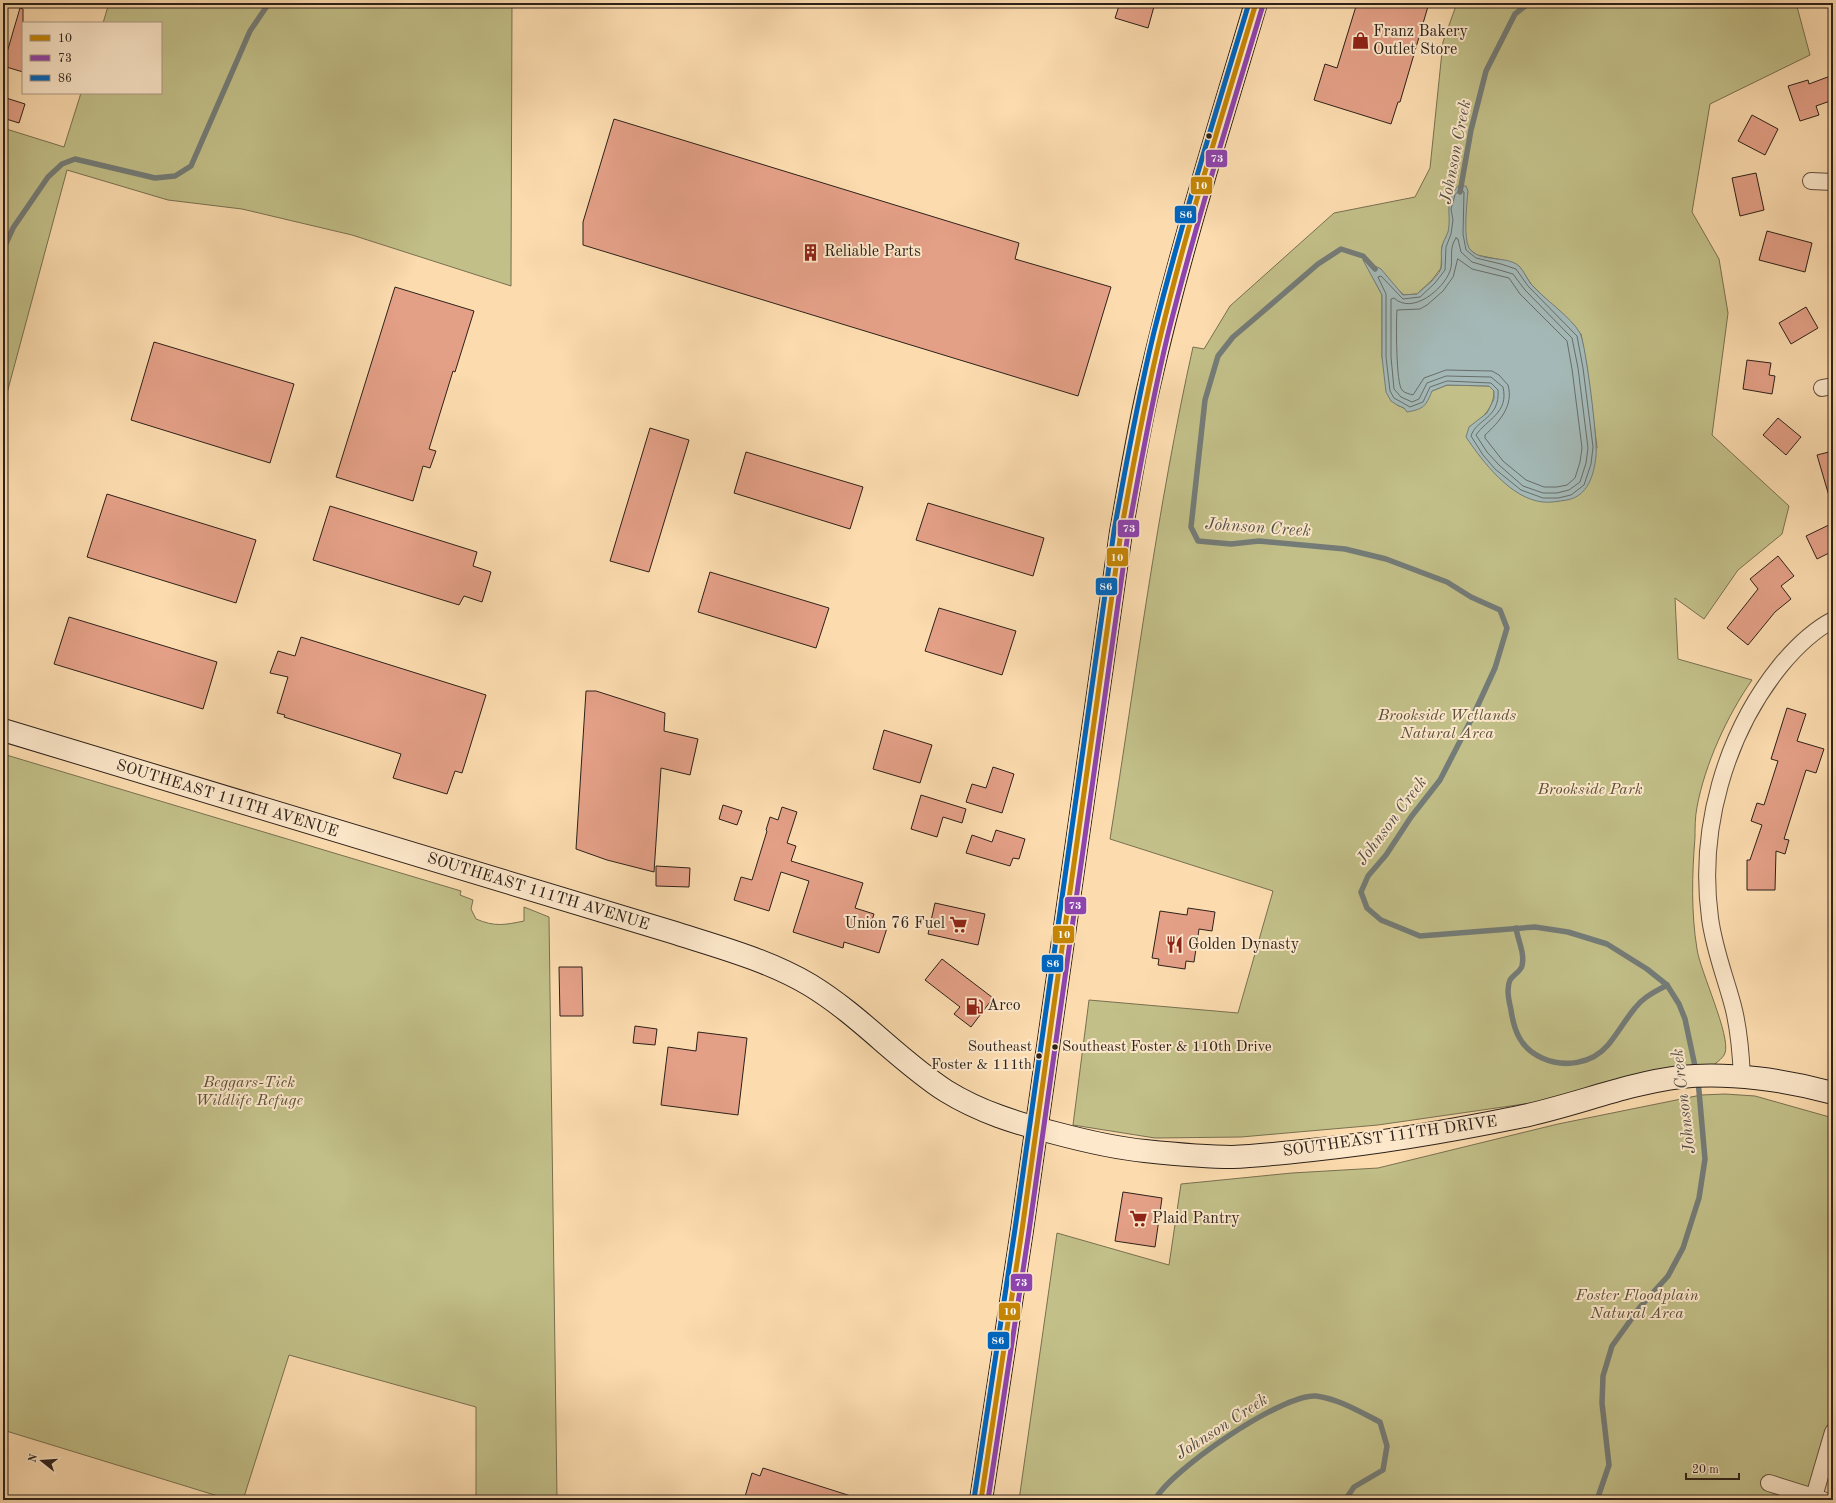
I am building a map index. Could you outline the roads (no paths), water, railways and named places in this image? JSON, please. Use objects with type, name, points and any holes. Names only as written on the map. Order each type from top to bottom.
[{"type":"main road","points":[[981,1500],[1121,532],[1136,450],[1149,382],[1178,265],[1256,3]]},
{"type":"street","points":[[1811,180],[1833,182]]},
{"type":"street","points":[[1742,1078],[1740,1045],[1734,1012],[1717,954],[1710,916],[1708,856],[1715,810],[1732,750],[1764,688],[1802,642],[1814,631],[1833,620]]},
{"type":"street","name":"SOUTHEAST 111TH AVENUE","points":[[3,730],[672,932],[751,958],[806,983],[834,1000],[945,1090],[974,1107],[998,1117],[1036,1128]]},
{"type":"street","name":"SOUTHEAST 111TH DRIVE","points":[[1036,1128],[1100,1145],[1147,1152],[1230,1157],[1264,1155],[1375,1143],[1490,1123],[1676,1078],[1712,1076],[1784,1082],[1833,1093]]},
{"type":"street","points":[[1769,1484],[1817,1499],[1833,1432]]},
{"type":"water","points":[[1458,186],[1466,186],[1468,191],[1466,236],[1469,248],[1479,256],[1508,261],[1519,266],[1531,284],[1564,314],[1580,333],[1591,394],[1596,456],[1594,470],[1589,484],[1574,498],[1549,502],[1531,499],[1509,487],[1489,468],[1466,437],[1469,427],[1487,413],[1494,399],[1494,391],[1489,386],[1447,385],[1432,391],[1424,406],[1417,410],[1407,412],[1404,408],[1391,401],[1386,392],[1382,357],[1382,295],[1363,260],[1381,269],[1403,295],[1417,294],[1439,273],[1441,269],[1441,250],[1449,225],[1449,203],[1453,192]]},
{"type":"waterway","points":[[3,250],[13,228],[48,177],[62,164],[75,159],[155,178],[175,176],[191,166],[250,31],[269,3]]},
{"type":"waterway","name":"Johnson Creek","points":[[1460,192],[1471,130],[1486,71],[1515,14],[1529,3]]},
{"type":"waterway","name":"Johnson Creek","points":[[1375,269],[1363,256],[1341,249],[1318,264],[1233,337],[1218,356],[1205,400],[1191,527],[1198,541],[1231,544],[1259,541],[1345,549],[1386,559],[1447,582],[1471,597],[1500,610],[1507,628],[1495,668],[1472,718],[1440,780],[1411,817],[1386,855],[1368,876],[1361,892],[1367,908],[1381,920],[1420,936],[1535,927],[1568,932],[1607,944],[1647,969],[1667,985],[1679,1004],[1685,1019],[1696,1071]]},
{"type":"waterway","name":"Johnson Creek","points":[[1516,928],[1523,961],[1521,968],[1511,978],[1508,987],[1512,1018],[1517,1032],[1524,1044],[1529,1050],[1542,1058],[1559,1063],[1568,1063],[1586,1060],[1594,1056],[1608,1045],[1638,1004],[1667,985]]},
{"type":"waterway","name":"Johnson Creek","points":[[1597,1500],[1609,1465],[1602,1403],[1603,1376],[1612,1346],[1640,1307],[1668,1276],[1683,1248],[1699,1198],[1705,1159],[1698,1080]]},
{"type":"waterway","name":"Johnson Creek","points":[[1155,1500],[1165,1487],[1181,1471],[1228,1436],[1279,1407],[1300,1398],[1316,1396],[1341,1403],[1380,1422],[1387,1446],[1383,1470],[1354,1487],[1345,1500]]},
{"type":"place","name":"Franz Bakery Outlet Store","points":[[1360,41]]},
{"type":"place","name":"Reliable Parts","points":[[811,252]]},
{"type":"place","name":"Union 76 Fuel","points":[[958,924]]},
{"type":"place","name":"Golden Dynasty","points":[[1175,945]]},
{"type":"place","name":"Arco","points":[[974,1006]]},
{"type":"place","name":"Southeast Foster & 110th Drive","points":[[1055,1047]]},
{"type":"place","name":"Southeast Foster & 111th","points":[[1039,1056]]},
{"type":"place","name":"Plaid Pantry","points":[[1139,1219]]},
{"type":"park label","name":"Brookside Wetlands Natural Area","points":[[1447,725]]},
{"type":"park label","name":"Brookside Park","points":[[1590,790]]},
{"type":"park label","name":"Beggars-Tick Wildlife Refuge","points":[[249,1092]]},
{"type":"park label","name":"Foster Floodplain Natural Area","points":[[1637,1305]]}]
